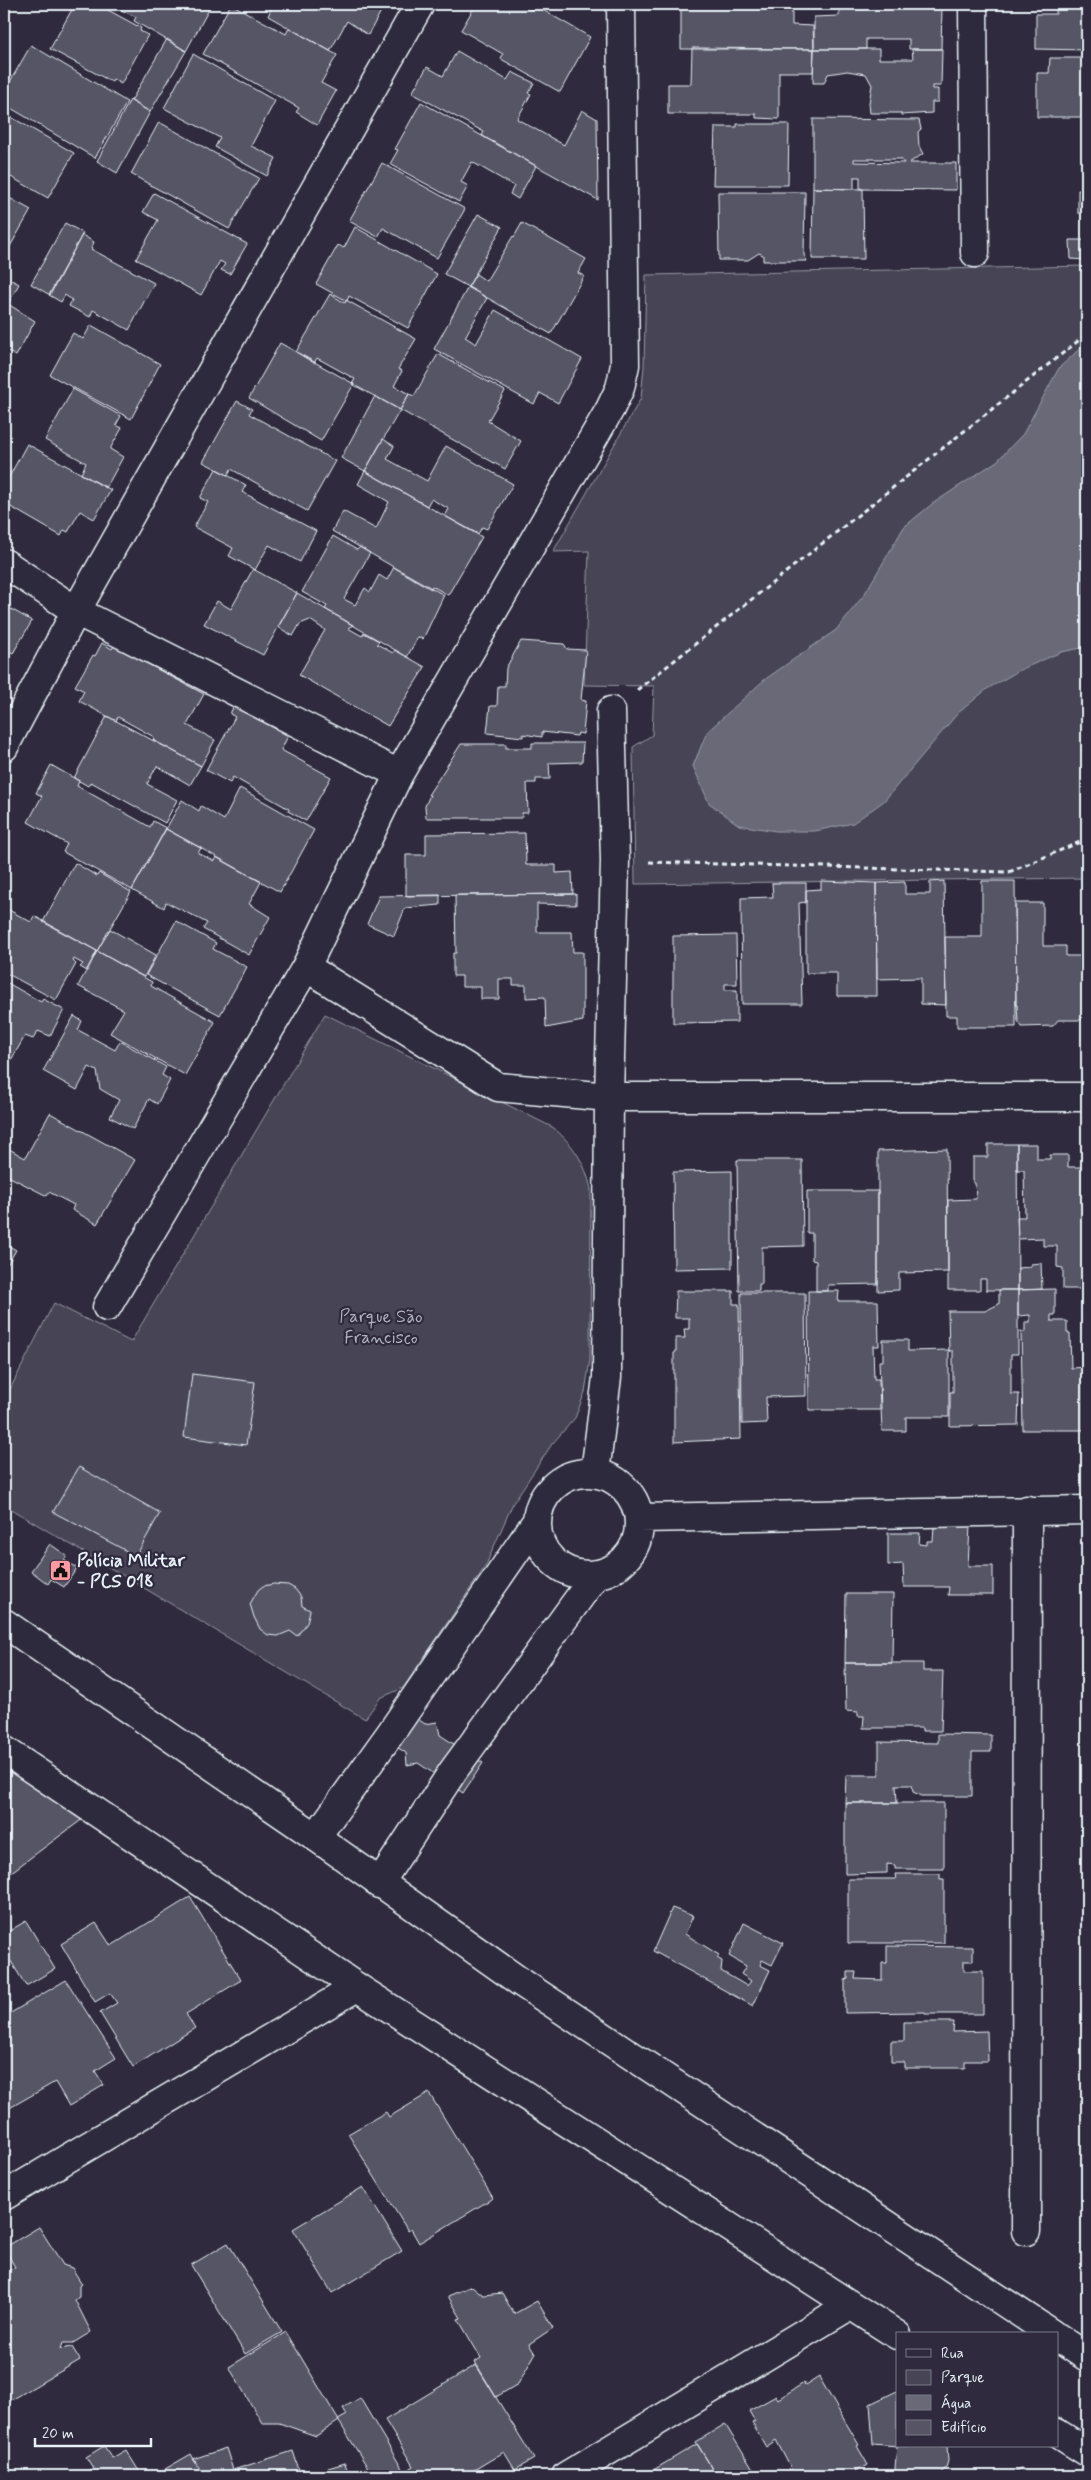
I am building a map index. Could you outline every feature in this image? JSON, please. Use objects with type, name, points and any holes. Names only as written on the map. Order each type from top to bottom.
[{"type":"street","points":[[4,747],[76,611],[420,4]]},
{"type":"street","points":[[108,1307],[306,967],[399,774],[610,409],[620,388],[625,366],[621,4]]},
{"type":"street","points":[[974,4],[975,253]]},
{"type":"street","points":[[4,563],[76,611],[399,774]]},
{"type":"street","points":[[595,1473],[607,1377],[609,1097],[616,861],[611,711]]},
{"type":"street","points":[[306,967],[498,1087],[609,1097],[1087,1097]]},
{"type":"street","points":[[316,1837],[390,1734],[536,1522],[542,1502],[554,1485],[572,1475],[595,1473],[616,1481],[632,1497],[640,1518],[639,1538],[630,1556],[614,1569],[595,1576],[565,1571],[544,1551],[536,1522]]},
{"type":"street","points":[[1026,2231],[1028,1510]]},
{"type":"street","points":[[640,1518],[1087,1510]]},
{"type":"street","points":[[379,1884],[453,1771],[595,1576]]},
{"type":"street","points":[[4,1624],[316,1837],[379,1884],[527,1986],[1049,2332]]},
{"type":"street","points":[[4,1750],[357,1987],[849,2306],[896,2334]]},
{"type":"street","points":[[4,2196],[357,1987]]},
{"type":"street","points":[[566,2476],[849,2306]]},
{"type":"street","points":[[1058,2338],[1087,2357]]},
{"type":"street","points":[[1058,2434],[1087,2452]]},
{"type":"path","points":[[611,711],[1087,334]]},
{"type":"path","points":[[616,861],[1009,872],[1087,839]]},
{"type":"green space","points":[[1087,266],[1087,878],[635,884],[633,747],[652,735],[654,686],[584,685],[589,551],[553,552],[641,398],[644,366],[646,275]]},
{"type":"green space","name":"Parque São Francisco","points":[[325,1014],[554,1128],[578,1155],[586,1171],[591,1189],[590,1360],[585,1392],[575,1418],[552,1444],[513,1503],[485,1567],[403,1688],[380,1698],[365,1719],[4,1505],[4,1401],[54,1303],[131,1342]]},
{"type":"water","points":[[1087,342],[1087,647],[1061,652],[1020,670],[987,689],[957,714],[884,801],[853,823],[815,831],[776,831],[739,825],[709,803],[693,766],[707,732],[764,680],[836,630],[864,595],[904,527],[932,504],[997,461],[1023,434],[1059,368]]},
{"type":"building","points":[[75,4],[97,4],[141,28],[140,31],[148,35],[121,84],[113,79],[112,82],[50,49]]},
{"type":"building","points":[[122,4],[212,4],[186,51],[134,21],[136,17],[119,9]]},
{"type":"building","points":[[231,4],[286,34],[289,28],[337,55],[321,83],[336,91],[317,125],[296,112],[299,108],[203,54]]},
{"type":"building","points":[[262,4],[385,4],[368,35],[347,21],[330,51],[268,16],[271,9]]},
{"type":"building","points":[[476,4],[521,4],[532,10],[534,5],[590,37],[560,92],[501,59],[503,54],[461,30]]},
{"type":"building","points":[[681,4],[792,4],[792,25],[813,26],[814,49],[681,49]]},
{"type":"building","points":[[839,4],[934,4],[934,7],[942,7],[941,49],[909,49],[909,39],[866,39],[866,49],[814,49],[814,17],[839,16]]},
{"type":"building","points":[[1056,4],[1087,4],[1087,50],[1036,49],[1036,14],[1056,14]]},
{"type":"building","points":[[167,39],[186,51],[150,112],[131,101]]},
{"type":"building","points":[[31,45],[127,102],[95,158],[4,104],[4,92]]},
{"type":"building","points":[[692,48],[814,49],[813,72],[779,72],[779,119],[756,118],[756,114],[668,114],[668,84],[691,84]]},
{"type":"building","points":[[814,49],[879,49],[879,59],[913,59],[912,49],[942,49],[941,86],[932,86],[932,89],[938,89],[938,102],[932,102],[932,113],[901,115],[901,113],[870,113],[869,103],[872,85],[866,74],[847,71],[828,74],[824,83],[813,83]]},
{"type":"building","points":[[457,51],[507,80],[512,72],[534,83],[528,93],[531,94],[517,119],[564,145],[582,110],[597,119],[598,200],[486,138],[482,135],[484,132],[412,93],[427,67],[443,76]]},
{"type":"building","points":[[193,54],[275,101],[251,146],[276,158],[267,176],[215,147],[220,138],[164,108]]},
{"type":"building","points":[[1050,58],[1087,58],[1087,117],[1037,117],[1037,73],[1049,73]]},
{"type":"building","points":[[130,100],[150,112],[117,173],[97,161]]},
{"type":"building","points":[[421,102],[536,166],[518,199],[510,194],[514,186],[472,162],[461,182],[468,186],[459,202],[390,164],[398,150],[395,149]]},
{"type":"building","points":[[4,113],[74,153],[48,198],[4,173]]},
{"type":"building","points":[[813,119],[919,120],[921,129],[918,132],[919,146],[923,154],[909,163],[956,163],[956,190],[860,189],[860,177],[854,177],[854,189],[813,188]],"holes":[[[854,159],[901,159],[904,163],[854,162]]]},
{"type":"building","points":[[159,122],[259,178],[229,229],[131,174]]},
{"type":"building","points":[[737,124],[789,124],[788,185],[713,185],[715,127],[737,127]]},
{"type":"building","points":[[382,163],[465,209],[437,258],[383,228],[378,237],[349,221]]},
{"type":"building","points":[[813,188],[863,189],[864,259],[812,259]]},
{"type":"building","points":[[1078,190],[1087,190],[1087,213],[1078,213]]},
{"type":"building","points":[[718,192],[805,192],[804,255],[807,261],[763,261],[763,255],[759,253],[748,260],[719,260]]},
{"type":"building","points":[[154,193],[247,244],[230,274],[221,270],[225,264],[220,261],[201,295],[136,259],[158,220],[143,212]]},
{"type":"building","points":[[4,195],[31,210],[4,257]]},
{"type":"building","points":[[478,214],[502,227],[468,287],[444,274]]},
{"type":"building","points":[[65,223],[83,233],[50,295],[31,284]]},
{"type":"building","points":[[522,223],[586,259],[578,273],[584,276],[551,334],[468,287],[476,274],[486,281]]},
{"type":"building","points":[[355,227],[437,274],[408,328],[349,296],[347,301],[316,284],[338,245],[344,248]]},
{"type":"building","points":[[82,235],[94,242],[91,249],[154,283],[129,330],[93,310],[90,317],[69,306],[72,300],[65,295],[61,302],[49,295]]},
{"type":"building","points":[[1070,240],[1087,240],[1087,260],[1071,259]]},
{"type":"building","points":[[4,276],[19,284],[8,304],[35,321],[16,356],[4,349]]},
{"type":"building","points":[[468,287],[487,298],[465,337],[476,344],[495,310],[582,359],[558,403],[540,393],[534,404],[434,349]]},
{"type":"building","points":[[330,294],[345,303],[346,300],[416,339],[398,369],[402,371],[394,386],[409,394],[400,410],[352,384],[355,379],[317,358],[314,363],[296,352]]},
{"type":"building","points":[[91,325],[160,364],[131,419],[50,375],[73,333],[83,339]]},
{"type":"building","points":[[280,343],[354,384],[321,441],[249,398]]},
{"type":"building","points":[[438,354],[505,391],[488,421],[521,441],[505,469],[400,410],[409,394],[414,396]]},
{"type":"building","points":[[73,389],[121,416],[116,425],[122,428],[110,449],[123,457],[106,488],[81,474],[86,463],[45,440]]},
{"type":"building","points":[[375,396],[400,410],[365,471],[341,458]]},
{"type":"building","points":[[237,401],[252,409],[249,414],[335,461],[307,511],[231,469],[228,475],[203,462]]},
{"type":"building","points":[[383,439],[394,446],[387,459],[427,481],[446,446],[513,484],[487,529],[482,527],[478,534],[445,516],[449,509],[431,499],[427,506],[365,471]]},
{"type":"building","points":[[27,444],[111,490],[94,519],[80,511],[68,532],[64,530],[61,536],[4,503],[4,486]]},
{"type":"building","points":[[216,469],[246,485],[242,492],[316,531],[300,562],[269,545],[255,570],[229,556],[233,548],[194,527],[208,502],[200,498]]},
{"type":"building","points":[[365,471],[482,537],[448,595],[432,586],[431,589],[332,531],[343,511],[376,529],[389,502],[358,484]]},
{"type":"building","points":[[333,536],[357,550],[360,547],[370,553],[344,599],[355,605],[365,588],[370,592],[379,575],[387,580],[394,567],[444,595],[423,639],[418,637],[407,657],[325,609],[327,606],[302,592]]},
{"type":"building","points":[[253,569],[297,593],[263,655],[204,624],[217,601],[231,609]]},
{"type":"building","points":[[297,593],[353,625],[348,628],[362,636],[364,633],[379,641],[377,644],[393,653],[395,650],[425,667],[388,726],[299,675],[325,630],[310,620],[300,624],[293,636],[278,627]]},
{"type":"building","points":[[4,605],[32,621],[13,653],[4,648]]},
{"type":"building","points":[[521,641],[564,644],[567,649],[586,650],[581,700],[586,701],[583,734],[578,733],[577,736],[542,732],[542,737],[523,734],[523,737],[487,733],[490,706],[497,706],[498,686],[505,686],[506,668]]},
{"type":"building","points":[[102,643],[112,649],[114,646],[204,694],[187,725],[215,740],[201,766],[153,740],[154,737],[118,717],[116,721],[79,701],[84,691],[75,686]]},
{"type":"building","points":[[234,705],[288,736],[281,750],[331,777],[306,821],[288,811],[289,809],[233,777],[230,783],[206,770],[235,717],[230,714]]},
{"type":"building","points":[[107,716],[201,766],[190,785],[157,766],[147,784],[177,800],[165,823],[91,782],[88,786],[74,778]]},
{"type":"building","points":[[532,743],[583,743],[582,762],[549,763],[550,779],[536,779],[536,783],[527,783],[528,813],[522,813],[522,818],[426,818],[425,806],[430,795],[428,795],[461,744],[506,744],[506,748],[532,748]]},
{"type":"building","points":[[51,765],[79,781],[77,786],[150,827],[153,821],[166,828],[132,890],[63,852],[67,844],[28,822],[42,796],[36,793]]},
{"type":"building","points":[[240,788],[314,830],[280,892],[166,829],[182,800],[199,811],[201,806],[224,820]]},
{"type":"building","points":[[166,829],[201,848],[198,853],[214,861],[216,857],[261,882],[249,904],[270,917],[249,955],[203,929],[207,923],[166,902],[164,908],[132,890]]},
{"type":"building","points":[[525,833],[526,865],[556,865],[556,873],[572,872],[573,894],[406,896],[406,855],[426,855],[426,834]]},
{"type":"building","points":[[75,863],[97,876],[99,873],[131,892],[97,951],[43,922]]},
{"type":"building","points":[[821,881],[876,883],[877,996],[837,996],[837,973],[806,973],[806,890],[821,889]]},
{"type":"building","points":[[944,881],[946,1005],[921,1004],[921,978],[877,979],[876,883],[905,882],[905,894],[930,894],[930,882]]},
{"type":"building","points":[[982,881],[1015,881],[1016,1027],[957,1027],[957,1016],[946,1016],[945,937],[982,937]]},
{"type":"building","points":[[772,883],[806,883],[806,902],[799,903],[802,1004],[742,1004],[741,898],[773,897]]},
{"type":"building","points":[[576,894],[576,905],[537,904],[537,932],[572,932],[573,952],[583,952],[583,1021],[546,1028],[545,997],[526,998],[526,985],[513,985],[513,979],[499,979],[499,999],[481,999],[481,987],[462,987],[462,976],[453,976],[453,953],[456,953],[455,895]]},
{"type":"building","points":[[440,895],[440,905],[405,908],[394,936],[367,924],[379,896]]},
{"type":"building","points":[[1015,903],[1043,903],[1043,946],[1066,946],[1066,956],[1083,956],[1083,978],[1087,978],[1087,1020],[1058,1020],[1053,1026],[1022,1027],[1018,1021],[1016,1005]]},
{"type":"building","points":[[7,909],[31,922],[34,916],[97,951],[87,971],[80,967],[83,964],[74,959],[73,961],[76,964],[56,1000],[4,972],[4,916]]},
{"type":"building","points":[[176,921],[216,943],[213,949],[247,967],[220,1015],[146,975]]},
{"type":"building","points":[[110,929],[156,955],[144,977],[97,951]]},
{"type":"building","points":[[736,935],[737,984],[725,984],[725,990],[737,990],[737,1022],[673,1023],[673,936]]},
{"type":"building","points":[[97,951],[152,982],[151,986],[215,1022],[185,1075],[110,1033],[124,1010],[78,986]]},
{"type":"building","points":[[4,981],[41,1002],[43,999],[64,1010],[50,1036],[38,1031],[33,1039],[25,1036],[10,1062],[4,1058]]},
{"type":"building","points":[[74,1016],[82,1021],[78,1030],[115,1050],[120,1041],[166,1067],[162,1075],[170,1080],[157,1104],[149,1099],[133,1129],[110,1117],[119,1100],[100,1089],[97,1071],[89,1067],[77,1090],[43,1071]]},
{"type":"building","points":[[50,1113],[135,1160],[97,1224],[72,1210],[74,1205],[49,1192],[47,1196],[4,1174],[4,1146],[25,1158]]},
{"type":"building","points":[[988,1144],[1017,1144],[1018,1290],[986,1290],[986,1279],[980,1279],[980,1290],[948,1290],[948,1200],[976,1199],[975,1183],[973,1183],[973,1157],[988,1157]]},
{"type":"building","points":[[1017,1144],[1037,1144],[1037,1159],[1050,1159],[1050,1155],[1068,1155],[1068,1167],[1087,1167],[1087,1289],[1063,1289],[1063,1268],[1057,1267],[1057,1246],[1043,1246],[1043,1238],[1018,1239],[1017,1217],[1025,1217],[1024,1170],[1017,1170]]},
{"type":"building","points":[[947,1149],[948,1272],[899,1273],[899,1290],[878,1291],[878,1151]]},
{"type":"building","points":[[737,1160],[802,1160],[803,1246],[762,1247],[762,1284],[759,1284],[759,1291],[739,1291]]},
{"type":"building","points":[[732,1171],[732,1268],[674,1269],[673,1172]]},
{"type":"building","points":[[807,1191],[878,1191],[878,1284],[828,1285],[828,1291],[816,1291],[816,1261],[812,1260],[812,1233],[807,1233]]},
{"type":"building","points":[[4,1243],[16,1250],[4,1270]]},
{"type":"building","points":[[1041,1263],[1042,1289],[1018,1290],[1018,1268],[1031,1267],[1031,1264]]},
{"type":"building","points":[[1055,1289],[1055,1315],[1051,1315],[1051,1321],[1067,1321],[1067,1333],[1070,1333],[1071,1368],[1087,1367],[1087,1430],[1023,1430],[1021,1332],[1025,1332],[1025,1322],[1030,1322],[1030,1315],[1018,1316],[1018,1290]]},
{"type":"building","points":[[999,1290],[1018,1290],[1018,1354],[1011,1354],[1011,1394],[1019,1394],[1018,1425],[950,1426],[950,1392],[953,1392],[953,1351],[949,1351],[948,1311],[985,1311],[999,1304]]},
{"type":"building","points":[[676,1291],[733,1291],[733,1304],[739,1304],[741,1439],[674,1442],[674,1353],[676,1352],[676,1338],[685,1338],[684,1329],[689,1329],[689,1318],[675,1318]]},
{"type":"building","points":[[808,1291],[839,1291],[838,1301],[878,1301],[879,1346],[873,1346],[874,1379],[879,1379],[880,1410],[809,1410]]},
{"type":"building","points":[[741,1293],[805,1293],[806,1396],[766,1397],[767,1423],[742,1424]]},
{"type":"building","points":[[883,1340],[908,1340],[908,1351],[949,1350],[949,1417],[906,1417],[906,1431],[882,1431],[879,1361],[883,1361]]},
{"type":"building","points":[[192,1374],[255,1382],[246,1445],[184,1437]]},
{"type":"building","points":[[79,1467],[160,1513],[136,1556],[53,1512]]},
{"type":"building","points":[[934,1526],[970,1526],[968,1566],[993,1566],[993,1595],[948,1595],[949,1587],[904,1587],[903,1564],[888,1565],[888,1533],[920,1533],[919,1544],[927,1545],[927,1541],[933,1541]]},
{"type":"building","points":[[50,1544],[67,1556],[64,1560],[77,1568],[64,1587],[51,1579],[48,1584],[31,1571]]},
{"type":"building","points":[[274,1584],[288,1585],[295,1589],[301,1597],[302,1606],[310,1610],[307,1623],[297,1636],[290,1631],[278,1636],[268,1635],[260,1629],[254,1617],[250,1604],[258,1590],[263,1586]]},
{"type":"building","points":[[846,1594],[893,1594],[892,1663],[845,1663]]},
{"type":"building","points":[[845,1663],[923,1663],[923,1671],[943,1671],[941,1731],[922,1731],[922,1728],[863,1728],[864,1716],[858,1716],[858,1712],[846,1711]]},
{"type":"building","points":[[395,1703],[425,1724],[437,1722],[440,1735],[483,1763],[463,1793],[418,1763],[407,1765],[406,1753],[375,1733]]},
{"type":"building","points":[[938,1734],[991,1735],[991,1752],[972,1752],[972,1796],[922,1796],[913,1792],[912,1785],[896,1785],[897,1803],[845,1803],[846,1775],[879,1775],[879,1742],[938,1743]]},
{"type":"building","points":[[10,1769],[84,1818],[10,1873],[9,1791]]},
{"type":"building","points":[[845,1803],[944,1803],[944,1869],[895,1869],[895,1865],[887,1864],[887,1873],[845,1874]]},
{"type":"building","points":[[895,1874],[940,1874],[940,1879],[944,1879],[944,1943],[848,1943],[848,1879],[896,1879]]},
{"type":"building","points":[[190,1897],[241,1980],[186,2014],[195,2028],[133,2067],[100,2013],[117,2003],[110,1993],[95,2002],[61,1944],[96,1923],[111,1946]]},
{"type":"building","points":[[672,1908],[693,1916],[685,1934],[719,1955],[717,1958],[722,1961],[721,1971],[747,1986],[751,1981],[741,1974],[746,1966],[729,1956],[744,1923],[783,1943],[772,1965],[762,1960],[760,1965],[770,1970],[753,2006],[653,1951]]},
{"type":"building","points":[[26,1921],[55,1969],[26,1986],[4,1950],[4,1934]]},
{"type":"building","points":[[887,1946],[973,1947],[973,1961],[964,1961],[964,1971],[983,1971],[983,2014],[925,2014],[925,2012],[845,2013],[845,1980],[848,1979],[848,1972],[856,1972],[855,1979],[882,1980],[882,1963],[887,1963]]},
{"type":"building","points":[[66,1980],[116,2058],[95,2071],[104,2085],[69,2106],[55,2082],[6,2110],[4,2106],[4,2017]]},
{"type":"building","points":[[904,2022],[954,2022],[953,2032],[987,2031],[988,2061],[965,2061],[965,2068],[904,2068],[904,2062],[891,2062],[891,2041],[904,2041]]},
{"type":"building","points":[[429,2093],[493,2198],[419,2243],[411,2229],[408,2231],[348,2134],[386,2112],[389,2117]]},
{"type":"building","points":[[363,2187],[402,2251],[332,2293],[293,2229]]},
{"type":"building","points":[[39,2227],[63,2265],[72,2268],[82,2284],[79,2286],[79,2297],[75,2300],[91,2332],[73,2343],[63,2343],[61,2349],[72,2347],[80,2360],[8,2402],[4,2395],[4,2346],[6,2345],[4,2342],[4,2265],[9,2270],[15,2267],[4,2248]]},
{"type":"building","points":[[228,2243],[282,2332],[245,2354],[191,2265]]},
{"type":"building","points":[[472,2286],[483,2295],[502,2293],[514,2314],[537,2301],[553,2328],[529,2344],[535,2354],[518,2384],[496,2397],[475,2362],[481,2358],[458,2319],[461,2318],[448,2296]]},
{"type":"building","points":[[286,2332],[339,2421],[316,2436],[279,2423],[262,2423],[229,2367]]},
{"type":"building","points":[[476,2365],[534,2459],[515,2470],[504,2452],[464,2476],[373,2476],[338,2420],[347,2415],[343,2408],[360,2398],[404,2472],[413,2466],[385,2420]]},
{"type":"building","points":[[819,2377],[859,2445],[857,2446],[868,2465],[857,2471],[860,2476],[795,2476],[776,2440],[766,2447],[752,2423],[755,2422],[749,2411],[776,2396],[778,2399],[804,2383],[805,2386]]},
{"type":"building","points":[[896,2391],[896,2446],[873,2444],[870,2404]]},
{"type":"building","points":[[725,2424],[757,2476],[717,2476],[696,2442]]},
{"type":"building","points":[[697,2444],[717,2476],[653,2476],[650,2472]]},
{"type":"building","points":[[104,2446],[112,2458],[126,2450],[142,2476],[79,2476],[93,2468],[86,2457]]},
{"type":"building","points":[[226,2448],[233,2470],[293,2451],[301,2476],[204,2476],[193,2459]]},
{"type":"building","points":[[897,2448],[947,2448],[948,2461],[946,2468],[938,2476],[898,2476],[895,2468]]},
{"type":"building","points":[[191,2454],[204,2476],[163,2476],[160,2472]]},
{"type":"building","points":[[345,2463],[349,2476],[301,2476]]},
{"type":"building","points":[[1022,2468],[1027,2476],[1009,2476]]},
{"type":"place","name":"Polícia Militar - PCS 018","points":[[61,1571]]}]
